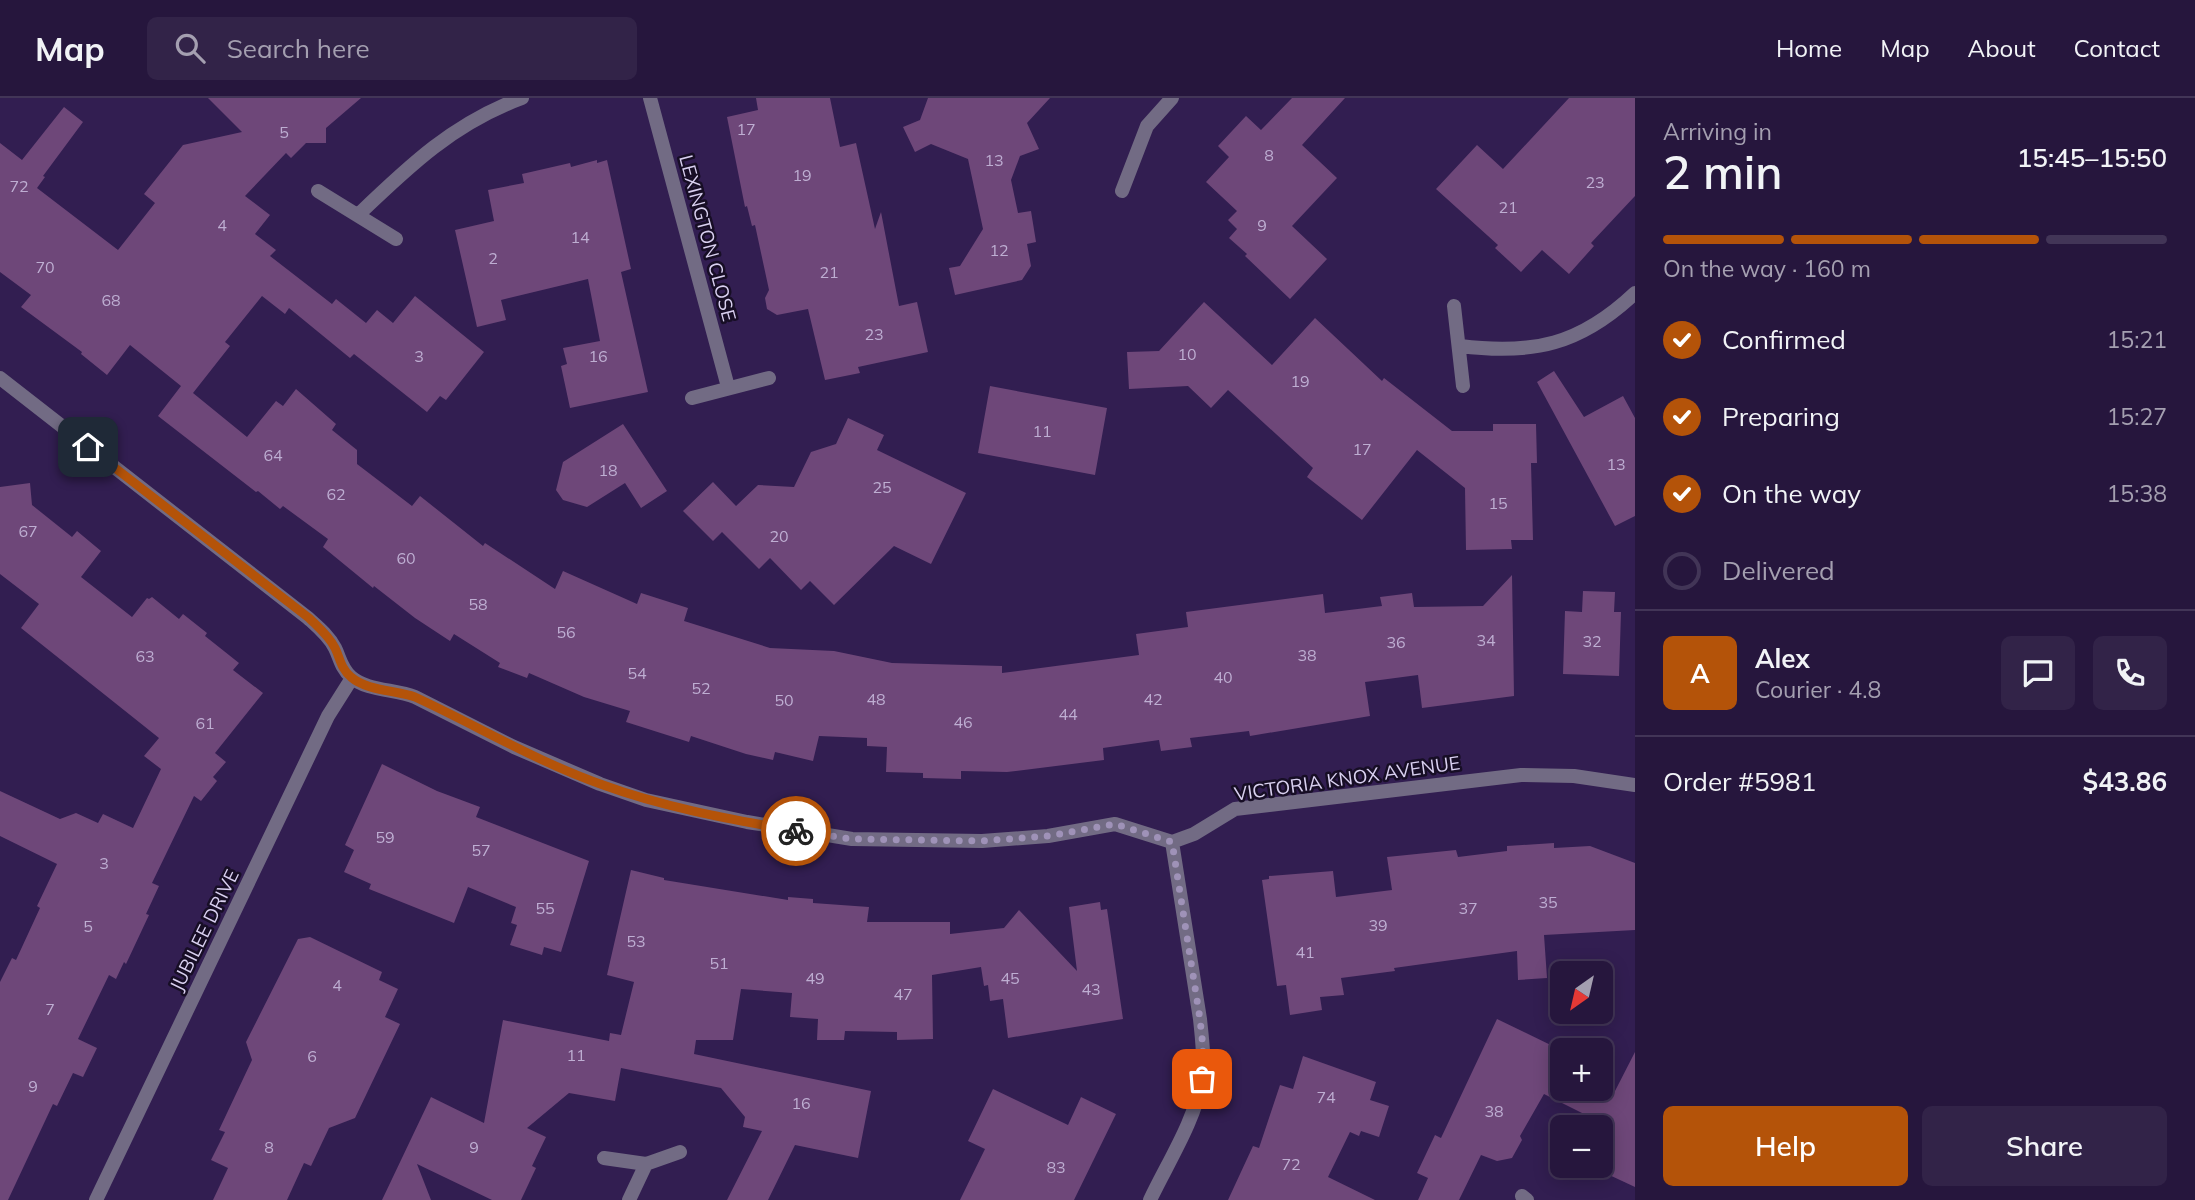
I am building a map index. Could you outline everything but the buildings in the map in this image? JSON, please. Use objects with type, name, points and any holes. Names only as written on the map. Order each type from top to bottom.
[{"type":"street","points":[[359,215],[404,172],[450,134],[522,98]]},
{"type":"street","name":"LEXINGTON CLOSE","points":[[650,98],[728,387]]},
{"type":"street","points":[[1122,191],[1147,126],[1172,98]]},
{"type":"street","points":[[318,191],[396,239]]},
{"type":"street","points":[[1460,346],[1515,350],[1549,346],[1601,321],[1635,293]]},
{"type":"street","points":[[1454,306],[1463,386]]},
{"type":"street","points":[[0,378],[309,618],[325,634],[334,647],[340,664],[352,678],[370,686],[400,691],[415,697],[514,747],[600,784],[696,813],[852,839],[982,841],[1048,836],[1115,824],[1172,842],[1200,1019],[1202,1079],[1193,1111],[1150,1200]]},
{"type":"street","points":[[692,398],[769,378]]},
{"type":"street","name":"JUBILEE DRIVE","points":[[96,1200],[328,716],[352,678]]},
{"type":"street","name":"VICTORIA KNOX AVENUE","points":[[1172,842],[1194,834],[1235,809],[1521,775],[1574,776],[1635,785]]},
{"type":"street","points":[[604,1158],[646,1164],[680,1152]]},
{"type":"street","points":[[629,1200],[646,1164]]},
{"type":"way so far","points":[[796,831],[852,839],[982,841],[1048,836],[1115,824],[1138,829],[1172,842],[1200,1019],[1202,1079]]},
{"type":"route","points":[[88,447],[309,618],[325,634],[334,647],[340,664],[352,678],[370,686],[400,691],[415,697],[514,747],[600,784],[646,800],[696,813],[796,831]]}]
